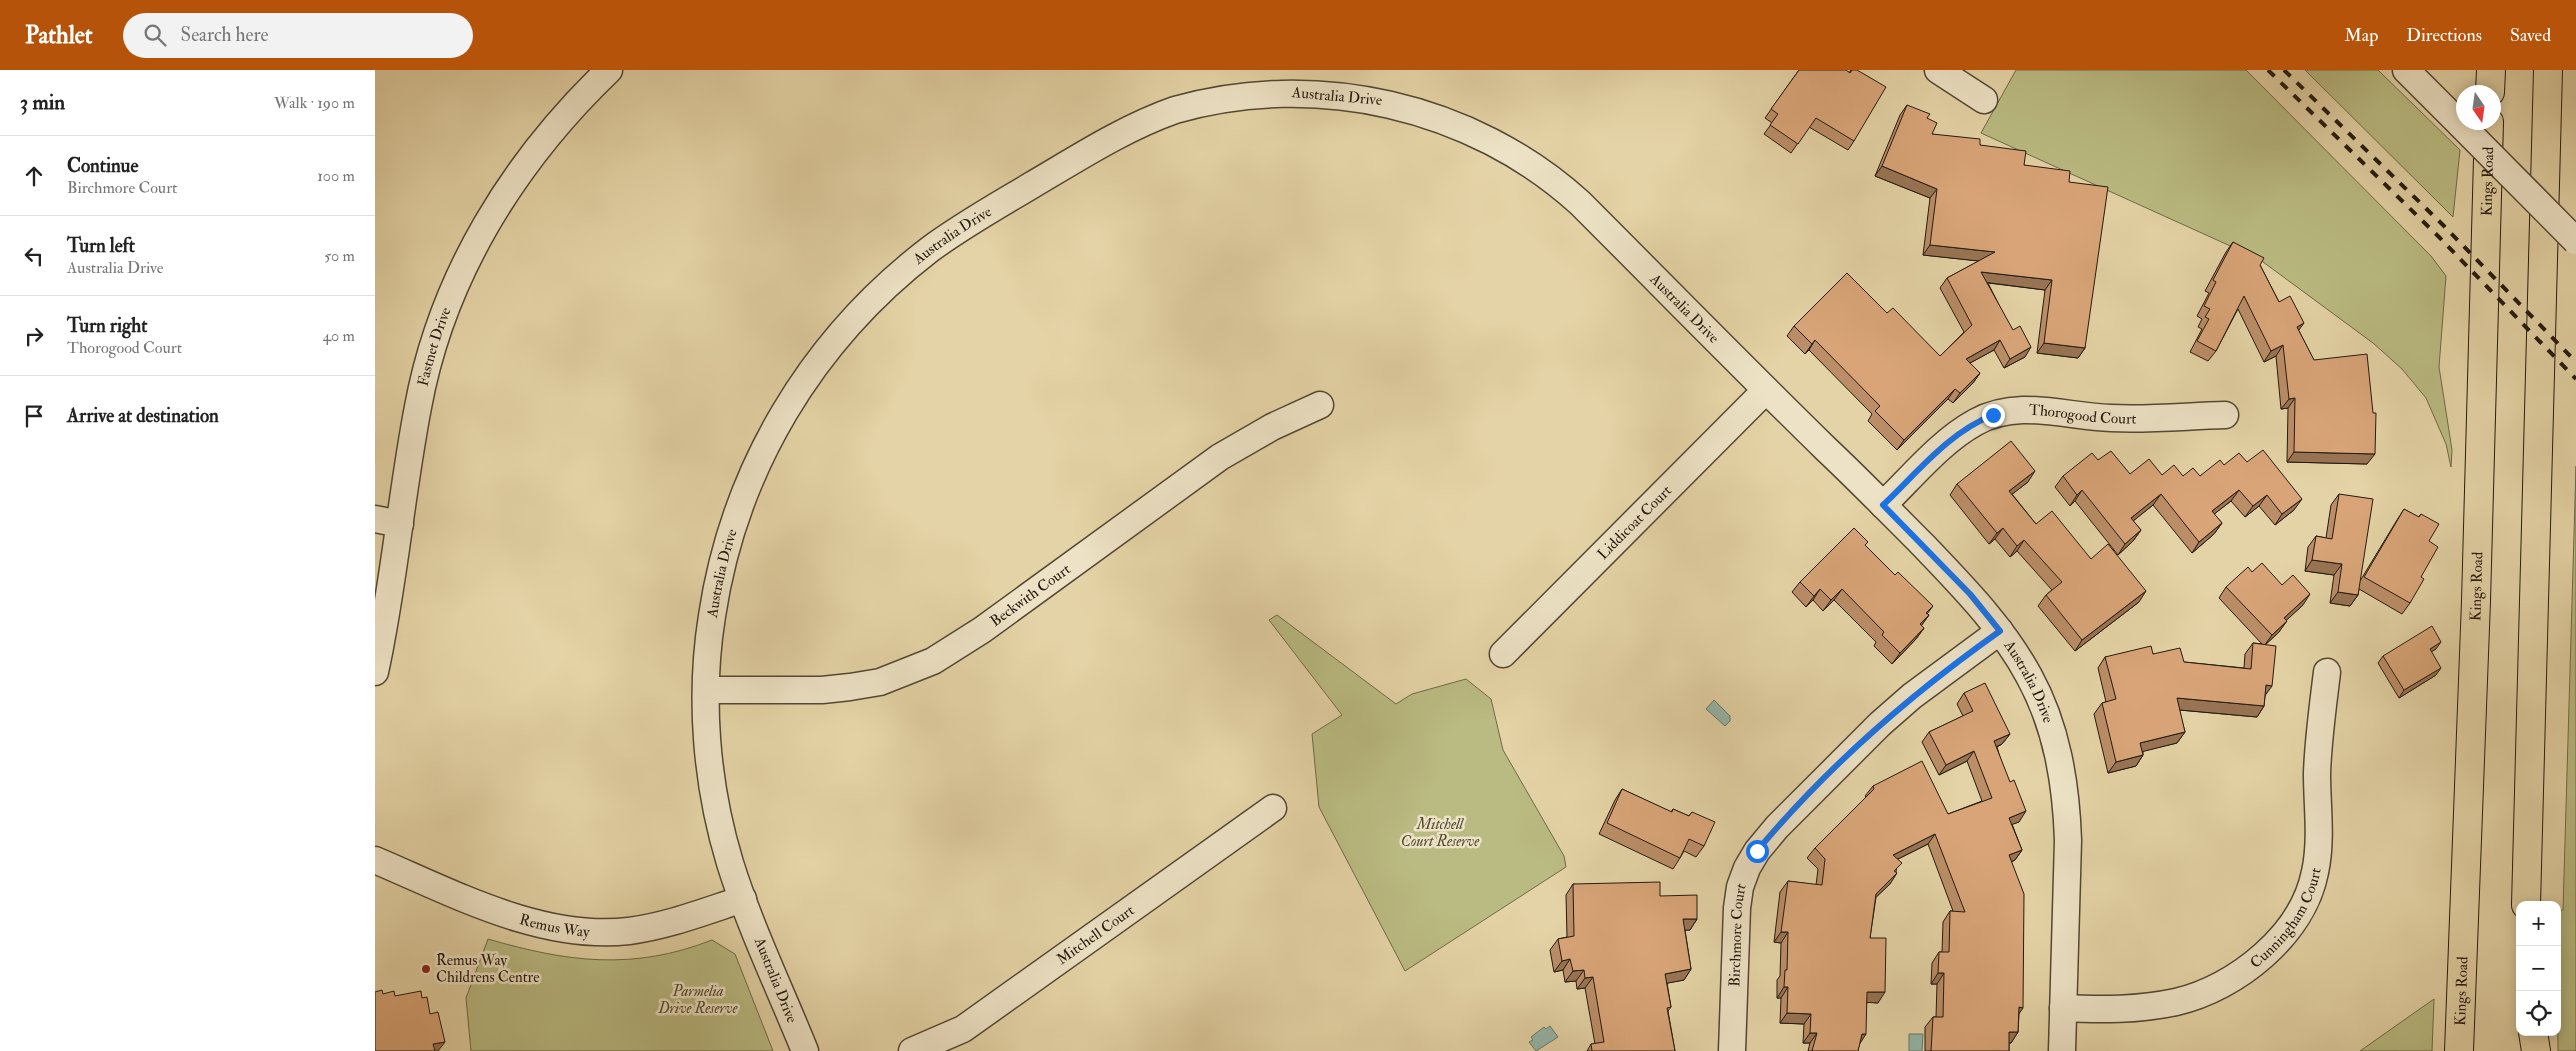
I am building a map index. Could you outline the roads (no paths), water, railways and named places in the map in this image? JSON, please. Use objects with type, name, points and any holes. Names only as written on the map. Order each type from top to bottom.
[{"type":"main road","points":[[2490,85],[2491,70]]},
{"type":"main road","points":[[2526,901],[2548,70]]},
{"type":"main road","name":"Kings Road","points":[[2459,1051],[2489,130]]},
{"type":"main road","points":[[2523,1036],[2523,1051]]},
{"type":"main road","points":[[2534,1036],[2536,1051]]},
{"type":"street","name":"Fastnet Drive","points":[[375,672],[388,614],[421,390],[447,304],[460,272],[500,201],[537,149],[609,70]]},
{"type":"street","points":[[1938,70],[1984,100]]},
{"type":"street","points":[[2406,70],[2576,241]]},
{"type":"street","name":"Australia Drive","points":[[805,1051],[743,899],[729,859],[714,798],[709,763],[707,690],[711,618],[733,524],[759,458],[798,389],[834,340],[872,298],[931,249],[963,227],[1077,158],[1143,123],[1177,109],[1210,100],[1303,80],[1422,110],[1474,130],[1526,160],[1580,203],[1883,505],[1970,594],[2000,631],[2030,678],[2043,705],[2059,760],[2067,813],[2062,1051]]},
{"type":"street","name":"Liddicoat Court","points":[[1503,654],[1766,390]]},
{"type":"street","name":"Beckwith Court","points":[[707,690],[823,690],[850,687],[880,682],[933,661],[982,630],[1220,457],[1272,427],[1320,405]]},
{"type":"street","name":"Thorogood Court","points":[[1883,505],[1950,441],[1977,421],[2011,410],[2034,410],[2110,418],[2225,415]]},
{"type":"street","points":[[375,519],[400,524]]},
{"type":"street","name":"Birchmore Court","points":[[1732,1051],[1737,908],[1740,887],[1747,868],[1757,851],[1777,827],[1880,724],[1926,686],[2000,631]]},
{"type":"street","name":"Cunningham Court","points":[[2063,1008],[2127,1010],[2178,1001],[2205,992],[2238,974],[2267,953],[2288,932],[2303,910],[2316,871],[2318,850],[2318,753],[2327,672]]},
{"type":"street","name":"Mitchell Court","points":[[912,1051],[963,1029],[1273,808]]},
{"type":"street","name":"Remus Way","points":[[375,860],[478,903],[532,921],[580,930],[627,931],[653,927],[743,899]]},
{"type":"railway","points":[[2268,70],[2439,237],[2576,379]]},
{"type":"railway","points":[[2284,70],[2444,226],[2576,362]]},
{"type":"place","name":"Remus Way Childrens Centre","points":[[426,969]]},
{"type":"park label","name":"Mitchell Court Reserve","points":[[1440,832]]},
{"type":"park label","name":"Parmelia Drive Reserve","points":[[698,1000]]}]
